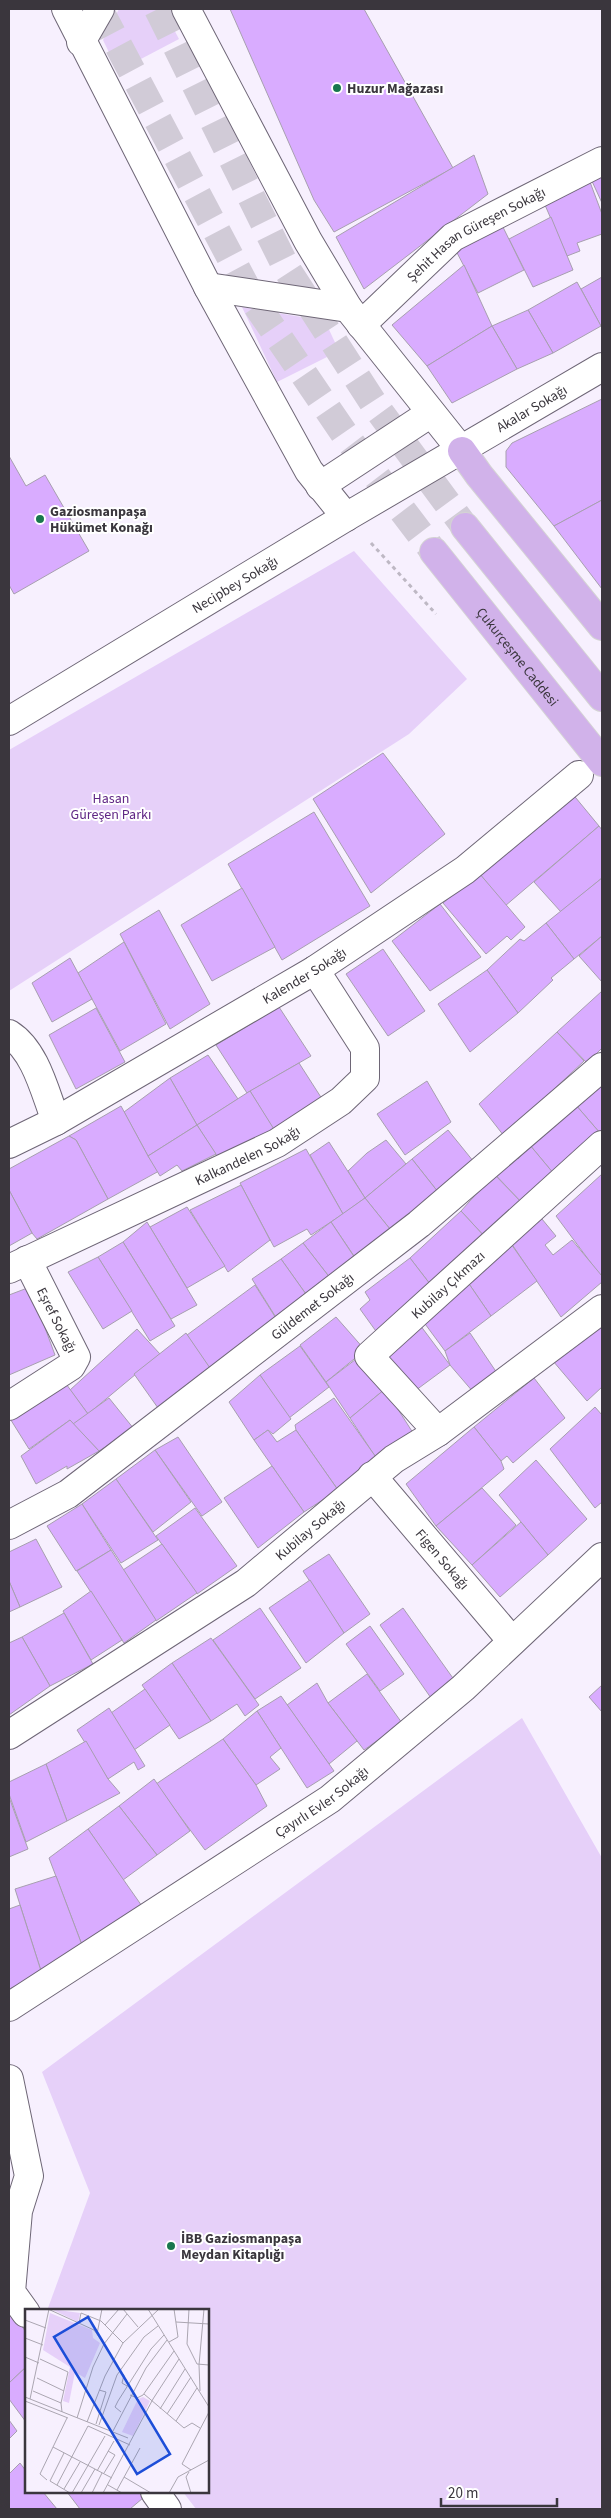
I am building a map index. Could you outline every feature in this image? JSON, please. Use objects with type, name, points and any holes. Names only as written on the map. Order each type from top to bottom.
[{"type":"main road","points":[[462,451],[484,482],[602,626]]},
{"type":"main road","points":[[465,527],[602,697]]},
{"type":"main road","name":"Çukurçeşme Caddesi","points":[[434,552],[591,768]]},
{"type":"street","points":[[66,9],[208,287],[309,471],[346,518]]},
{"type":"street","points":[[82,42],[100,9]]},
{"type":"street","points":[[186,9],[308,241],[355,316],[462,451]]},
{"type":"street","name":"Şehit Hasan Güreşen Sokağı","points":[[355,316],[454,237],[602,162]]},
{"type":"street","points":[[208,287],[355,316]]},
{"type":"street","name":"Akalar Sokağı","points":[[462,451],[602,367]]},
{"type":"street","points":[[320,486],[431,413]]},
{"type":"street","name":"Necipbey Sokağı","points":[[9,721],[346,518],[462,451]]},
{"type":"street","name":"Kalender Sokağı","points":[[9,1144],[56,1121],[315,970],[465,870],[591,768]]},
{"type":"street","name":"Kalkandelen Sokağı","points":[[18,1265],[277,1143],[341,1101],[365,1078],[365,1048],[315,970]]},
{"type":"street","points":[[9,1034],[16,1039],[36,1069],[56,1121]]},
{"type":"street","name":"Güldemet Sokağı","points":[[9,1525],[68,1494],[419,1224],[602,1067]]},
{"type":"street","name":"Kubilay Çıkmazı","points":[[438,1432],[369,1356],[602,1145]]},
{"type":"street","name":"Eşref Sokağı","points":[[9,1406],[71,1366],[76,1357],[18,1265]]},
{"type":"street","name":"Kubilay Sokağı","points":[[9,1735],[246,1583],[394,1459],[438,1432],[602,1309]]},
{"type":"street","name":"Figen Sokağı","points":[[372,1476],[512,1641]]},
{"type":"street","name":"Çayırlı Evler Sokağı","points":[[9,2007],[330,1799],[463,1688],[602,1557]]},
{"type":"street","points":[[9,2079],[29,2176],[13,2216],[12,2292],[25,2312]]},
{"type":"street","points":[[156,2493],[167,2509]]},
{"type":"green space","points":[[119,9],[163,9],[179,39],[118,71],[103,40]]},
{"type":"green space","points":[[242,307],[325,321],[339,351],[277,382]]},
{"type":"green space","name":"Hasan Güreşen Parkı","points":[[354,551],[467,679],[409,734],[9,991],[9,750]]},
{"type":"green space","points":[[522,1718],[602,1858],[602,2509],[196,2509],[184,2493],[209,2493],[209,2309],[48,2309],[90,2193],[42,2072]]},
{"type":"building","name":"Huzur Mağazası","points":[[230,9],[364,9],[453,168],[334,232],[314,200]]},
{"type":"building","points":[[474,155],[488,194],[364,289],[336,237]]},
{"type":"building","points":[[602,174],[602,203],[591,179]]},
{"type":"building","points":[[590,182],[602,214],[602,234],[577,243],[580,251],[567,256],[545,205]]},
{"type":"building","points":[[551,217],[573,270],[533,287],[509,239]]},
{"type":"building","points":[[500,221],[524,270],[478,293],[454,247]]},
{"type":"building","points":[[464,265],[492,326],[427,366],[392,325]]},
{"type":"building","points":[[602,277],[602,328],[581,289]]},
{"type":"building","points":[[577,282],[601,326],[553,353],[528,310]]},
{"type":"building","points":[[528,310],[553,353],[517,369],[492,326]]},
{"type":"building","points":[[492,326],[517,369],[452,403],[427,366]]},
{"type":"building","points":[[602,399],[602,500],[554,526],[506,467],[506,451],[512,443]]},
{"type":"building","name":"Gaziosmanpaşa Hükümet Konağı","points":[[9,456],[26,486],[45,475],[89,551],[14,594],[9,585]]},
{"type":"building","points":[[602,500],[602,589],[554,526]]},
{"type":"building","points":[[383,753],[445,834],[371,893],[313,799]]},
{"type":"building","points":[[571,792],[599,826],[505,906],[479,873]]},
{"type":"building","points":[[314,812],[370,906],[282,960],[228,864]]},
{"type":"building","points":[[599,826],[602,830],[602,878],[561,912],[534,882]]},
{"type":"building","points":[[479,873],[525,927],[511,940],[507,936],[486,954],[443,903]]},
{"type":"building","points":[[602,878],[602,936],[574,959],[546,923]]},
{"type":"building","points":[[242,888],[275,947],[212,981],[181,925]]},
{"type":"building","points":[[440,904],[481,957],[430,991],[392,941]]},
{"type":"building","points":[[159,910],[210,1004],[170,1029],[120,934]]},
{"type":"building","points":[[546,923],[574,959],[551,978],[553,980],[518,1013],[487,970],[520,939],[524,941]]},
{"type":"building","points":[[602,936],[602,982],[579,956]]},
{"type":"building","points":[[124,942],[166,1024],[120,1051],[78,973]]},
{"type":"building","points":[[383,949],[425,1011],[388,1036],[346,974]]},
{"type":"building","points":[[70,958],[92,999],[52,1022],[32,983]]},
{"type":"building","points":[[487,970],[518,1013],[470,1052],[438,1004]]},
{"type":"building","points":[[602,991],[602,1048],[587,1063],[557,1032]]},
{"type":"building","points":[[279,1007],[311,1056],[247,1093],[216,1045]]},
{"type":"building","points":[[96,1008],[125,1062],[76,1089],[49,1035]]},
{"type":"building","points":[[557,1032],[584,1061],[504,1136],[479,1104]]},
{"type":"building","points":[[208,1055],[238,1099],[197,1125],[170,1078]]},
{"type":"building","points":[[299,1063],[324,1102],[274,1130],[250,1091]]},
{"type":"building","points":[[170,1078],[197,1125],[148,1156],[124,1112]]},
{"type":"building","points":[[602,1080],[602,1131],[600,1133],[575,1104]]},
{"type":"building","points":[[427,1081],[451,1122],[405,1155],[377,1114]]},
{"type":"building","points":[[250,1091],[277,1134],[220,1161],[197,1125]]},
{"type":"building","points":[[575,1104],[600,1133],[554,1174],[529,1144]]},
{"type":"building","points":[[121,1106],[148,1156],[159,1171],[108,1199],[76,1140],[69,1136]]},
{"type":"building","points":[[197,1125],[216,1154],[182,1171],[177,1165],[160,1176],[148,1156]]},
{"type":"building","points":[[448,1130],[478,1167],[442,1197],[412,1159]]},
{"type":"building","points":[[69,1136],[76,1140],[108,1199],[37,1239],[9,1190],[9,1169]]},
{"type":"building","points":[[386,1140],[406,1164],[365,1198],[348,1171],[367,1153]]},
{"type":"building","points":[[329,1142],[365,1198],[343,1214],[310,1155]]},
{"type":"building","points":[[529,1144],[554,1174],[522,1203],[490,1169],[508,1150],[518,1159]]},
{"type":"building","points":[[306,1149],[343,1214],[311,1235],[307,1229],[274,1247],[240,1183]]},
{"type":"building","points":[[412,1159],[442,1197],[394,1234],[365,1198]]},
{"type":"building","points":[[494,1174],[522,1203],[485,1237],[461,1211]]},
{"type":"building","points":[[602,1174],[602,1273],[600,1275],[556,1216]]},
{"type":"building","points":[[241,1185],[270,1240],[228,1272],[190,1210]]},
{"type":"building","points":[[9,1190],[32,1233],[9,1246]]},
{"type":"building","points":[[365,1198],[394,1234],[358,1262],[331,1222]]},
{"type":"building","points":[[187,1207],[225,1266],[187,1288],[150,1227]]},
{"type":"building","points":[[461,1211],[485,1237],[430,1284],[410,1258]]},
{"type":"building","points":[[537,1213],[556,1236],[545,1245],[553,1255],[572,1240],[602,1276],[602,1282],[561,1317],[507,1237]]},
{"type":"building","points":[[147,1222],[197,1305],[171,1319],[123,1242]]},
{"type":"building","points":[[331,1222],[359,1264],[334,1283],[303,1243]]},
{"type":"building","points":[[509,1241],[537,1281],[491,1316],[465,1278]]},
{"type":"building","points":[[123,1242],[175,1326],[150,1341],[98,1257]]},
{"type":"building","points":[[303,1243],[334,1283],[313,1304],[281,1259]]},
{"type":"building","points":[[98,1257],[132,1311],[103,1329],[68,1272]]},
{"type":"building","points":[[410,1258],[430,1284],[394,1314],[396,1317],[378,1334],[360,1309],[370,1300],[365,1292]]},
{"type":"building","points":[[281,1259],[313,1304],[282,1327],[252,1279]]},
{"type":"building","points":[[465,1278],[491,1316],[445,1351],[420,1317]]},
{"type":"building","points":[[255,1285],[279,1323],[212,1372],[187,1335]]},
{"type":"building","points":[[30,1287],[55,1355],[9,1375],[9,1295]]},
{"type":"building","points":[[336,1317],[365,1350],[326,1382],[300,1345]]},
{"type":"building","points":[[602,1319],[602,1387],[587,1401],[553,1361]]},
{"type":"building","points":[[417,1321],[450,1365],[408,1396],[376,1353]]},
{"type":"building","points":[[137,1329],[160,1354],[88,1414],[70,1390]]},
{"type":"building","points":[[186,1333],[210,1368],[158,1408],[134,1374]]},
{"type":"building","points":[[470,1333],[497,1373],[474,1393],[450,1365],[445,1351]]},
{"type":"building","points":[[300,1346],[329,1387],[289,1418],[260,1375]]},
{"type":"building","points":[[360,1356],[385,1389],[350,1418],[326,1382]]},
{"type":"building","points":[[260,1375],[291,1419],[273,1434],[268,1430],[254,1440],[229,1402]]},
{"type":"building","points":[[534,1378],[565,1418],[513,1463],[507,1456],[501,1461],[474,1427]]},
{"type":"building","points":[[64,1381],[88,1414],[75,1426],[70,1420],[29,1449],[9,1417]]},
{"type":"building","points":[[385,1389],[415,1436],[382,1467],[350,1418]]},
{"type":"building","points":[[109,1398],[134,1429],[99,1451],[73,1424]]},
{"type":"building","points":[[334,1398],[378,1460],[338,1490],[296,1430],[295,1425]]},
{"type":"building","points":[[595,1407],[602,1415],[602,1502],[595,1508],[550,1449]]},
{"type":"building","points":[[70,1420],[99,1451],[67,1469],[67,1466],[36,1484],[21,1456]]},
{"type":"building","points":[[474,1427],[501,1461],[504,1469],[436,1526],[406,1484]]},
{"type":"building","points":[[268,1430],[277,1442],[296,1430],[338,1490],[304,1512],[254,1440]]},
{"type":"building","points":[[178,1437],[222,1502],[202,1516],[155,1450]]},
{"type":"building","points":[[155,1450],[191,1502],[153,1532],[116,1479]]},
{"type":"building","points":[[536,1460],[587,1519],[548,1555],[499,1495]]},
{"type":"building","points":[[272,1466],[304,1512],[258,1548],[224,1498]]},
{"type":"building","points":[[116,1479],[158,1540],[121,1563],[82,1504]]},
{"type":"building","points":[[482,1488],[516,1525],[472,1565],[436,1526]]},
{"type":"building","points":[[82,1504],[111,1550],[76,1571],[47,1526]]},
{"type":"building","points":[[195,1508],[237,1566],[197,1594],[156,1536]]},
{"type":"building","points":[[521,1522],[548,1555],[500,1597],[472,1565]]},
{"type":"building","points":[[36,1539],[62,1587],[20,1607],[9,1581],[9,1552]]},
{"type":"building","points":[[162,1544],[197,1593],[156,1621],[123,1570]]},
{"type":"building","points":[[111,1550],[156,1620],[124,1643],[77,1571]]},
{"type":"building","points":[[329,1554],[370,1614],[344,1633],[303,1571]]},
{"type":"building","points":[[310,1580],[344,1633],[306,1663],[269,1608]]},
{"type":"building","points":[[9,1581],[20,1607],[9,1612]]},
{"type":"building","points":[[91,1591],[122,1640],[91,1660],[63,1611]]},
{"type":"building","points":[[260,1608],[301,1668],[255,1699],[213,1640]]},
{"type":"building","points":[[403,1608],[455,1681],[431,1698],[380,1625]]},
{"type":"building","points":[[64,1613],[93,1664],[50,1686],[22,1637]]},
{"type":"building","points":[[370,1626],[404,1674],[380,1691],[346,1644]]},
{"type":"building","points":[[22,1637],[50,1686],[9,1715],[9,1643]]},
{"type":"building","points":[[211,1638],[259,1705],[245,1716],[237,1704],[211,1721],[172,1663]]},
{"type":"building","points":[[172,1663],[211,1721],[179,1739],[142,1685]]},
{"type":"building","points":[[367,1674],[402,1723],[364,1750],[328,1703]]},
{"type":"building","points":[[317,1683],[328,1703],[357,1741],[329,1764],[287,1705]]},
{"type":"building","points":[[602,1685],[602,1712],[589,1697]]},
{"type":"building","points":[[145,1689],[170,1725],[134,1750],[111,1713]]},
{"type":"building","points":[[281,1696],[334,1771],[307,1788],[257,1711]]},
{"type":"building","points":[[109,1708],[145,1766],[138,1770],[134,1762],[108,1779],[77,1730]]},
{"type":"building","points":[[257,1711],[281,1748],[270,1757],[280,1769],[256,1785],[223,1739]]},
{"type":"building","points":[[223,1739],[256,1785],[267,1806],[205,1850],[156,1784]]},
{"type":"building","points":[[86,1741],[108,1779],[120,1793],[67,1821],[46,1764]]},
{"type":"building","points":[[46,1764],[67,1821],[26,1842],[9,1794],[9,1782]]},
{"type":"building","points":[[154,1779],[190,1831],[157,1855],[119,1806]]},
{"type":"building","points":[[9,1797],[28,1849],[9,1857]]},
{"type":"building","points":[[119,1806],[157,1855],[123,1880],[88,1829]]},
{"type":"building","points":[[88,1829],[144,1909],[85,1953],[49,1858]]},
{"type":"building","points":[[56,1876],[85,1953],[42,1974],[15,1889]]},
{"type":"building","points":[[20,1905],[42,1974],[11,1988],[9,1991],[9,1909]]},
{"type":"building","points":[[9,2309],[25,2331],[25,2368],[9,2383]]},
{"type":"building","points":[[25,2368],[25,2421],[9,2399],[9,2383]]},
{"type":"building","points":[[9,2420],[17,2431],[9,2439]]},
{"type":"building","points":[[20,2463],[25,2470],[25,2493],[44,2493],[57,2509],[9,2509],[9,2474]]},
{"type":"building","points":[[68,2493],[140,2493],[143,2498],[130,2509],[80,2509]]},
{"type":"tunnel","points":[[99,9],[253,300],[348,439],[434,552]]},
{"type":"tunnel","points":[[158,9],[288,271],[374,404],[465,527]]},
{"type":"place","name":"Huzur Mağazası","points":[[337,88]]},
{"type":"place","name":"Gaziosmanpaşa Hükümet Konağı","points":[[40,519]]},
{"type":"place","name":"İBB Gaziosmanpaşa Meydan Kitaplığı","points":[[171,2246]]}]
